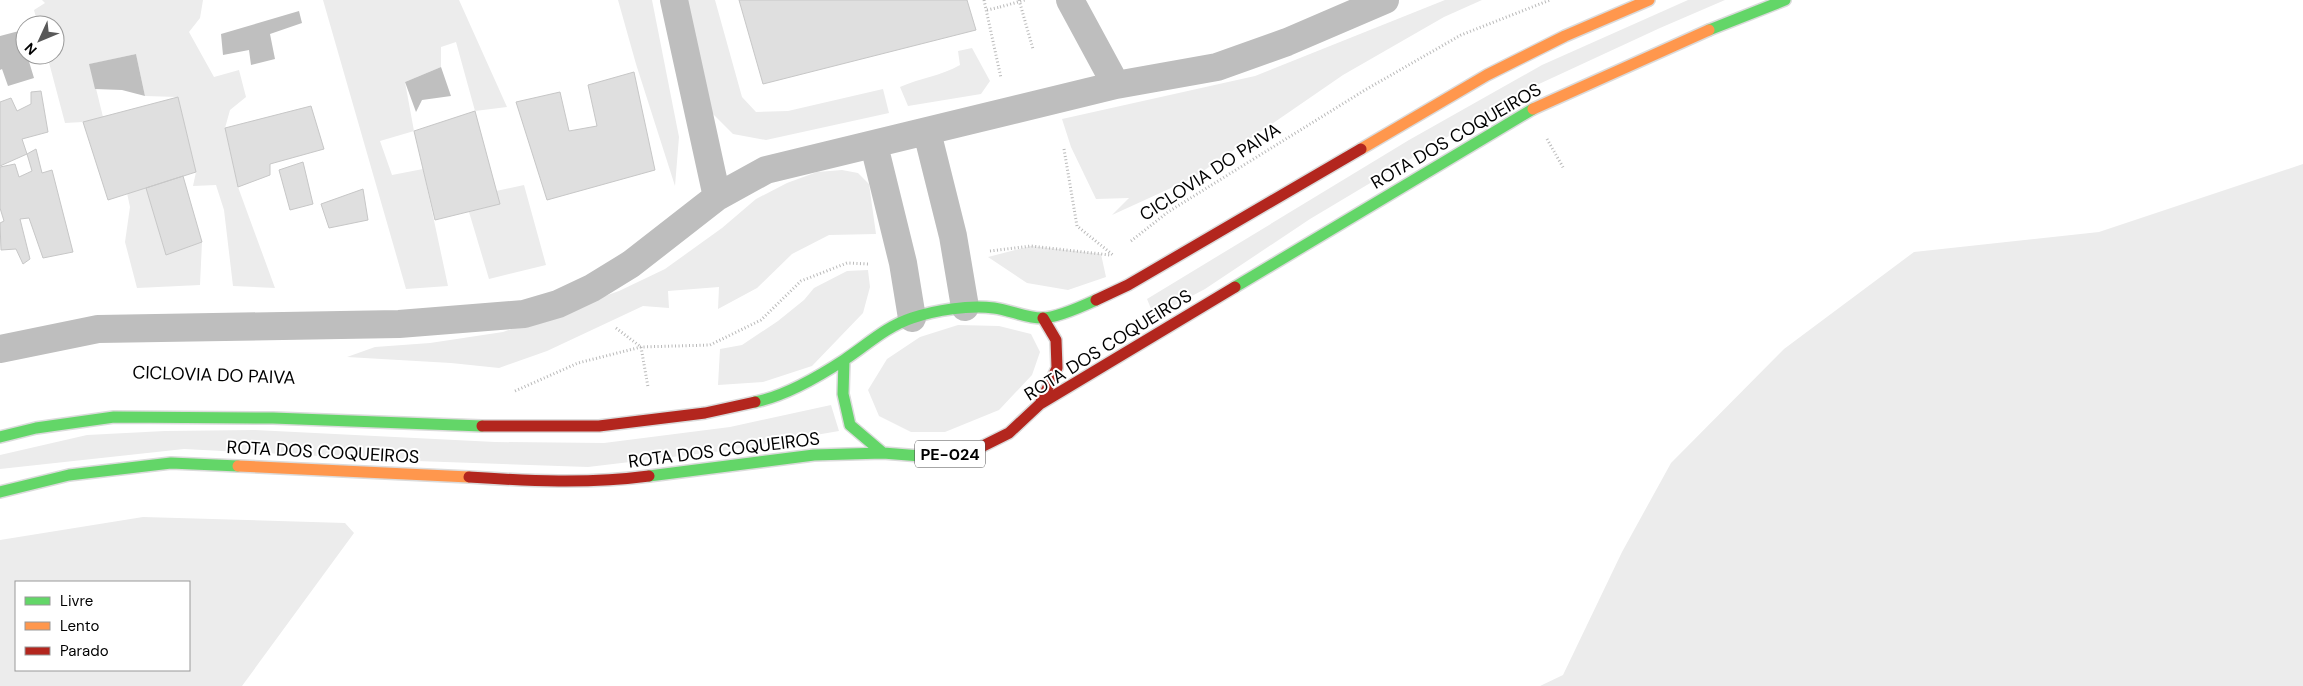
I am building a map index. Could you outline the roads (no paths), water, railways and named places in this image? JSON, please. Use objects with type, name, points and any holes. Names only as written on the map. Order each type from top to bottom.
[{"type":"main road","name":"ROTA DOS COQUEIROS","points":[[0,437],[36,428],[114,417],[273,418],[521,427],[599,426],[704,414],[770,399],[808,381],[844,360],[880,333],[912,318],[965,307],[994,308],[1043,318],[1081,307],[1128,285],[1487,75],[1565,36],[1649,0]]},
{"type":"main road","name":"ROTA DOS COQUEIROS","points":[[0,492],[69,475],[171,463],[538,481],[626,479],[814,455],[883,453],[933,457],[978,448],[1009,433],[1040,404],[1530,110],[1725,23],[1785,0]]},
{"type":"main road","points":[[1040,404],[1057,368],[1056,340],[1043,318]]},
{"type":"main road","points":[[844,360],[843,394],[850,425],[883,453]]},
{"type":"street","points":[[674,0],[717,197]]},
{"type":"street","points":[[1070,0],[1116,85]]},
{"type":"street","points":[[0,349],[98,329],[399,324],[524,314],[558,304],[616,274],[670,236],[717,197],[766,170],[1116,85],[1216,68],[1287,42],[1385,0]]},
{"type":"street","points":[[927,132],[956,254],[965,307]]},
{"type":"street","points":[[874,145],[904,267],[912,318]]}]
